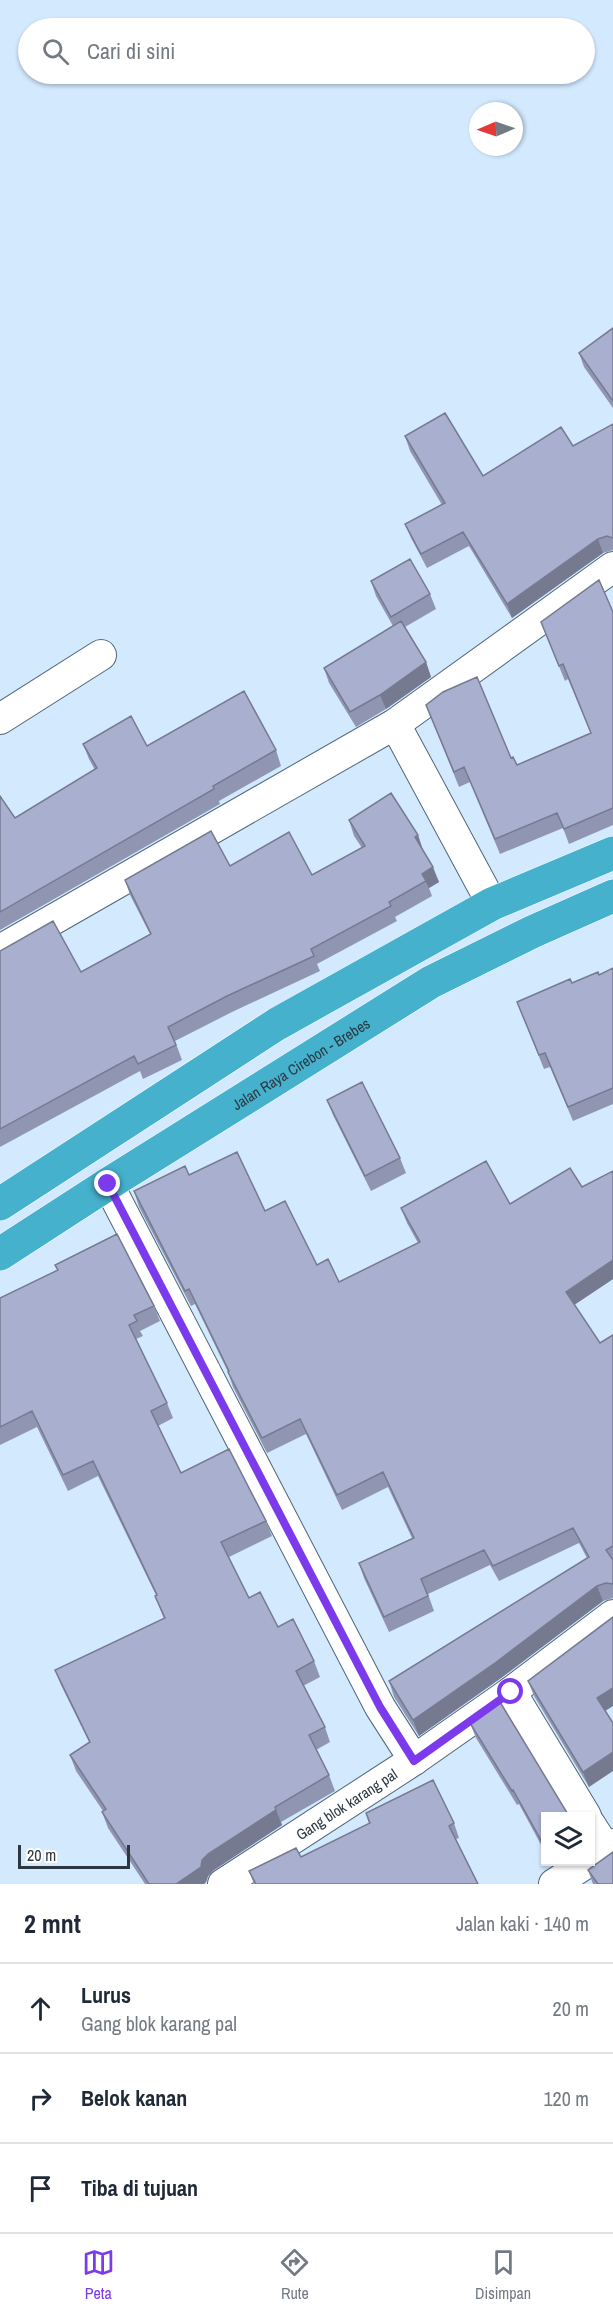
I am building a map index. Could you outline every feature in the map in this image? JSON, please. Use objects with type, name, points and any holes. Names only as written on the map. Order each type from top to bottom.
[{"type":"highway","points":[[0,1204],[277,1024],[492,904],[613,853]]},
{"type":"highway","name":"Jalan Raya Cirebon - Brebes","points":[[0,1254],[431,982],[532,932],[613,896]]},
{"type":"street","points":[[0,950],[395,724],[613,567]]},
{"type":"street","points":[[0,719],[101,655]]},
{"type":"street","points":[[395,724],[492,904]]},
{"type":"street","points":[[108,1184],[380,1707],[414,1761]]},
{"type":"street","name":"Gang blok karang pal","points":[[230,1882],[414,1761],[613,1615]]},
{"type":"street","points":[[511,1692],[584,1812]]},
{"type":"street","points":[[554,1884],[599,1854],[595,1839]]},
{"type":"building","points":[[613,328],[613,401],[579,353]]},
{"type":"building","points":[[445,413],[483,476],[561,427],[573,446],[613,424],[613,538],[607,536],[598,539],[507,604],[463,532],[421,554],[405,524],[445,503],[405,436]]},
{"type":"building","points":[[410,559],[430,594],[391,617],[371,581]]},
{"type":"building","points":[[599,580],[613,612],[613,808],[564,829],[557,813],[495,839],[464,767],[454,772],[426,705],[443,692],[477,677],[511,758],[513,757],[517,765],[591,733],[563,664],[559,666],[541,622]]},
{"type":"building","points":[[401,621],[426,662],[380,695],[350,712],[324,668]]},
{"type":"building","points":[[244,691],[276,750],[213,786],[214,789],[0,912],[0,796],[15,818],[97,768],[83,744],[131,716],[147,746]]},
{"type":"building","points":[[391,793],[418,835],[415,837],[433,867],[422,874],[426,881],[389,902],[391,906],[311,949],[314,956],[227,996],[168,1027],[176,1045],[138,1064],[134,1056],[0,1129],[0,951],[53,921],[81,972],[151,934],[125,880],[211,831],[230,866],[289,832],[312,875],[365,846],[349,820]]},
{"type":"building","points":[[613,968],[613,1088],[568,1107],[545,1053],[539,1055],[517,1002],[570,979],[572,983]]},
{"type":"building","points":[[362,1082],[400,1158],[365,1176],[327,1100]]},
{"type":"building","points":[[237,1152],[265,1211],[285,1201],[317,1265],[328,1259],[339,1282],[420,1242],[401,1208],[486,1161],[510,1204],[570,1168],[582,1187],[613,1171],[613,1260],[566,1292],[600,1343],[613,1335],[613,1546],[606,1550],[613,1560],[613,1584],[606,1583],[597,1586],[495,1663],[413,1720],[389,1681],[589,1557],[573,1528],[493,1566],[484,1550],[421,1579],[428,1596],[384,1617],[359,1563],[414,1538],[383,1472],[337,1495],[300,1419],[262,1438],[189,1289],[185,1291],[134,1191],[185,1166],[189,1175]]},
{"type":"building","points":[[117,1234],[154,1306],[134,1315],[137,1321],[129,1325],[167,1403],[151,1411],[181,1473],[229,1449],[266,1521],[221,1542],[249,1598],[260,1592],[278,1627],[293,1619],[314,1661],[296,1671],[325,1727],[309,1735],[329,1775],[275,1807],[276,1810],[208,1854],[202,1860],[201,1867],[176,1884],[149,1884],[102,1812],[106,1809],[70,1755],[90,1742],[55,1670],[165,1618],[155,1596],[157,1595],[93,1461],[63,1475],[32,1411],[0,1427],[0,1298],[58,1270],[55,1265]]},
{"type":"building","points":[[613,1617],[613,1688],[597,1698],[613,1723],[613,1752],[583,1772],[528,1681]]},
{"type":"building","points":[[500,1702],[567,1812],[541,1812],[541,1840],[513,1790],[470,1723]]},
{"type":"building","points":[[433,1780],[454,1823],[449,1826],[478,1884],[256,1884],[249,1871],[296,1848],[301,1857],[370,1823],[366,1813]]},
{"type":"building","points":[[613,1852],[613,1884],[598,1884],[588,1870]]},
{"type":"route","points":[[108,1184],[380,1707],[414,1761],[511,1692]]}]
